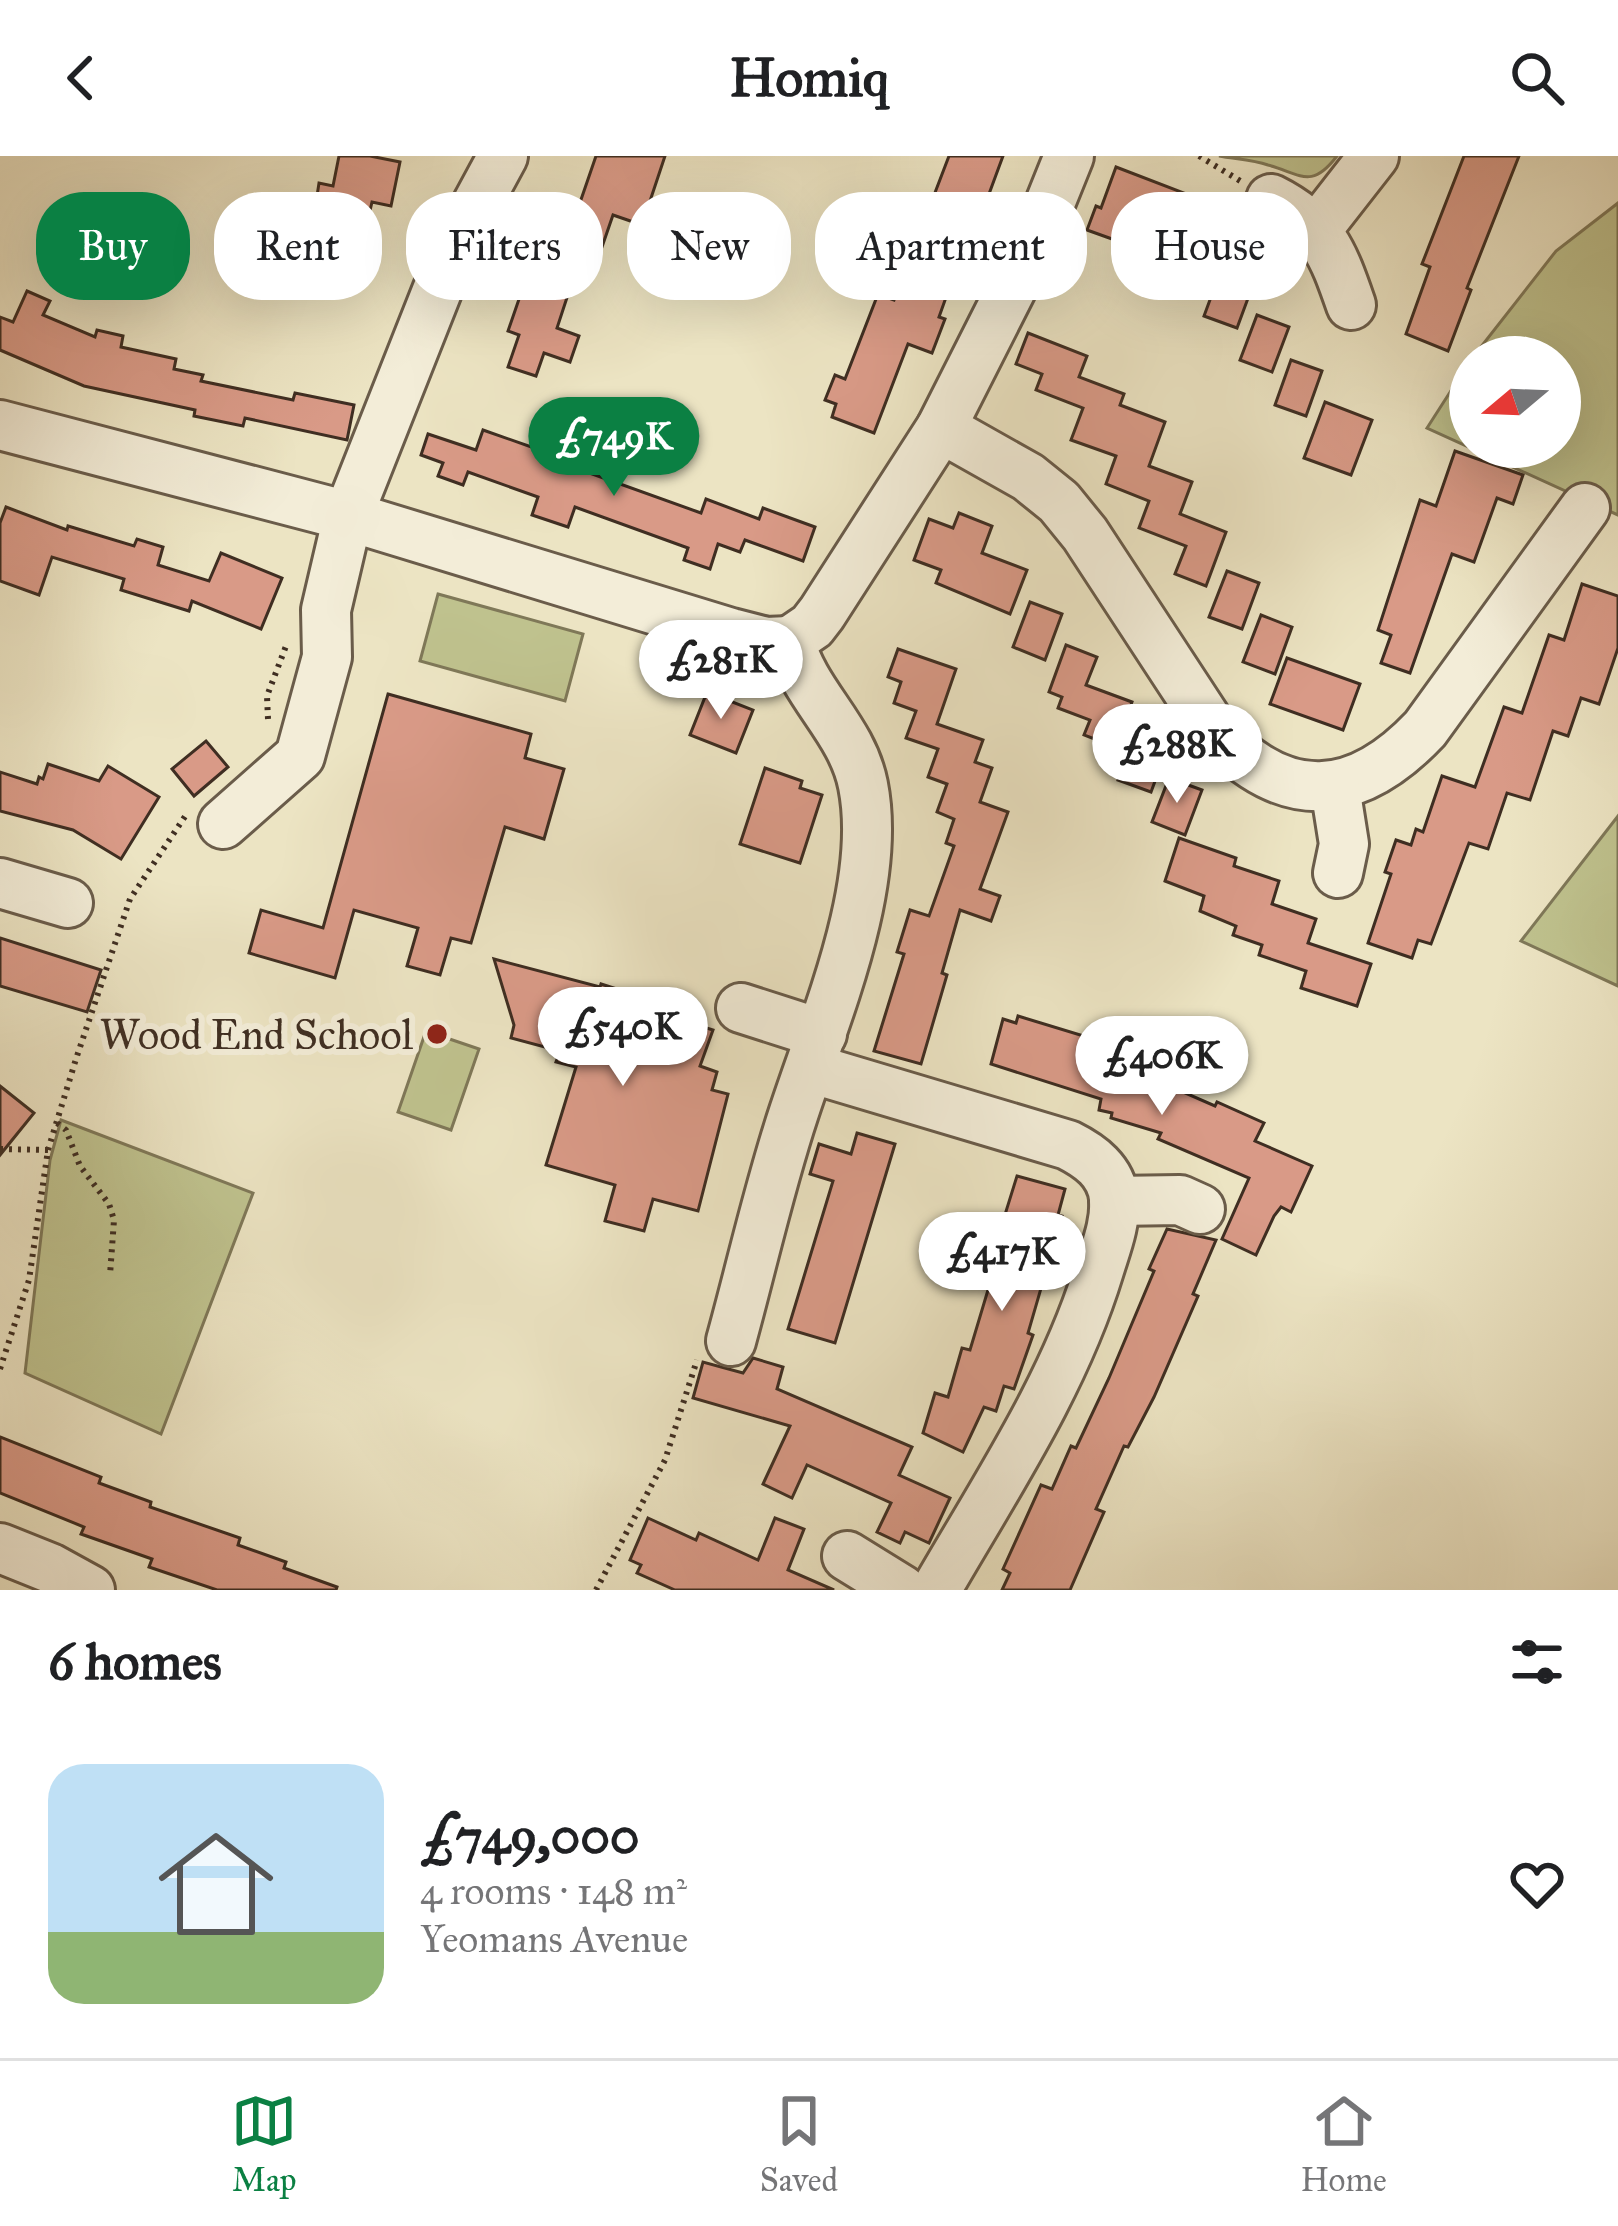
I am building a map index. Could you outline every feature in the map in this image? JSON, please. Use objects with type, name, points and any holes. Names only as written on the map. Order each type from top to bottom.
[{"type":"street","points":[[210,814],[300,756],[327,657],[326,610],[348,516],[456,243],[503,156]]},
{"type":"street","points":[[0,425],[348,516],[731,633],[790,641],[822,613],[941,428],[1032,248],[1069,156]]},
{"type":"street","points":[[1317,229],[1374,156]]},
{"type":"street","points":[[1308,223],[1317,229],[1337,265],[1352,305]]},
{"type":"street","points":[[941,428],[1028,478],[1059,502],[1214,731],[1260,772],[1298,786],[1335,787],[1382,768],[1425,728],[1585,508]]},
{"type":"street","points":[[731,1341],[794,1113],[846,957],[868,823],[856,756],[795,662],[790,641]]},
{"type":"street","points":[[1335,787],[1344,844],[1337,874]]},
{"type":"street","points":[[0,883],[68,903]]},
{"type":"street","points":[[741,1008],[816,1051],[1068,1145],[1100,1166],[1110,1183],[1112,1231],[1076,1342],[936,1590]]},
{"type":"street","points":[[1114,1201],[1180,1200],[1200,1209]]},
{"type":"street","points":[[0,1548],[90,1590]]},
{"type":"street","points":[[847,1556],[902,1590]]},
{"type":"path","points":[[268,720],[267,696],[290,638]]},
{"type":"path","points":[[0,1369],[28,1280],[48,1150],[130,898],[173,832],[210,814]]},
{"type":"path","points":[[56,1123],[66,1130],[80,1166],[110,1204],[114,1220],[110,1275]]},
{"type":"path","points":[[0,1149],[48,1150]]},
{"type":"green space","points":[[1219,156],[1337,156],[1320,173],[1305,177]]},
{"type":"green space","points":[[1618,203],[1618,515],[1515,468],[1581,468],[1581,336],[1489,336],[1556,251]]},
{"type":"green space","points":[[1449,394],[1449,438],[1427,428]]},
{"type":"green space","points":[[438,594],[583,634],[565,701],[420,661]]},
{"type":"green space","points":[[1618,816],[1618,986],[1521,941]]},
{"type":"green space","points":[[426,1031],[479,1049],[451,1130],[398,1112]]},
{"type":"green space","points":[[61,1120],[253,1193],[161,1434],[25,1373],[50,1160]]},
{"type":"building","points":[[339,156],[400,162],[391,206],[382,204],[382,192],[318,192],[319,183],[333,186]]},
{"type":"building","points":[[596,156],[665,156],[653,192],[627,192],[627,220],[613,215],[603,244],[603,192],[584,192]]},
{"type":"building","points":[[949,156],[1003,156],[990,192],[935,192]]},
{"type":"building","points":[[1464,156],[1519,156],[1467,288],[1471,290],[1454,336],[1449,336],[1448,351],[1406,334],[1430,267],[1422,264]]},
{"type":"building","points":[[1116,167],[1181,192],[1111,192],[1111,239],[1087,230],[1096,206],[1101,208]]},
{"type":"building","points":[[27,291],[36,300],[50,301],[43,315],[95,337],[97,330],[123,336],[121,347],[176,359],[174,369],[203,375],[201,381],[293,400],[295,393],[354,405],[347,440],[245,418],[243,426],[194,416],[195,410],[84,386],[0,350],[0,317],[13,322]]},
{"type":"building","points":[[519,300],[566,300],[557,328],[579,336],[570,362],[544,353],[536,376],[508,367],[519,335],[508,331]]},
{"type":"building","points":[[876,300],[945,300],[939,317],[945,319],[932,353],[908,344],[874,433],[832,417],[836,404],[825,400],[835,375],[845,379]]},
{"type":"building","points":[[1210,300],[1247,300],[1237,328],[1204,316]]},
{"type":"building","points":[[1257,315],[1289,327],[1272,372],[1240,360]]},
{"type":"building","points":[[1028,333],[1087,356],[1079,377],[1124,394],[1120,405],[1165,422],[1149,466],[1192,482],[1180,514],[1226,532],[1206,586],[1175,574],[1186,546],[1139,528],[1149,501],[1106,484],[1116,456],[1071,440],[1083,408],[1036,390],[1042,374],[1016,364]]},
{"type":"building","points":[[1291,360],[1322,371],[1306,416],[1275,405]]},
{"type":"building","points":[[1325,402],[1372,420],[1351,475],[1304,458]]},
{"type":"building","points":[[483,430],[540,450],[543,442],[574,453],[570,466],[701,513],[706,499],[759,519],[763,508],[815,527],[803,561],[745,540],[740,552],[718,544],[710,569],[684,560],[688,548],[575,507],[568,527],[532,515],[538,497],[468,472],[463,485],[438,476],[443,463],[421,455],[428,434],[476,450]]},
{"type":"building","points":[[1449,468],[1503,468],[1523,475],[1513,504],[1497,498],[1474,562],[1452,554],[1410,673],[1381,663],[1391,635],[1378,630],[1420,500],[1436,506]]},
{"type":"building","points":[[6,507],[67,530],[68,526],[134,546],[137,539],[163,547],[158,565],[209,581],[221,553],[282,578],[261,629],[192,601],[189,611],[121,590],[124,579],[52,557],[39,595],[0,581],[0,523]]},
{"type":"building","points":[[959,513],[992,526],[982,553],[1027,570],[1010,614],[936,583],[941,570],[914,560],[929,519],[953,528]]},
{"type":"building","points":[[1227,571],[1259,583],[1242,629],[1209,617]]},
{"type":"building","points":[[1582,584],[1618,596],[1618,648],[1599,704],[1581,698],[1568,736],[1553,731],[1530,800],[1507,793],[1488,849],[1469,843],[1431,944],[1418,940],[1412,958],[1368,943],[1391,874],[1385,872],[1396,840],[1411,845],[1416,829],[1423,832],[1442,776],[1475,787],[1504,707],[1522,713],[1549,635],[1564,640]]},
{"type":"building","points":[[1030,602],[1062,614],[1045,660],[1013,647]]},
{"type":"building","points":[[1261,615],[1292,627],[1275,674],[1243,662]]},
{"type":"building","points":[[1066,645],[1097,657],[1086,685],[1132,702],[1115,747],[1084,735],[1090,720],[1058,708],[1062,697],[1049,692]]},
{"type":"building","points":[[898,649],[956,669],[937,724],[983,740],[975,762],[992,768],[980,802],[1008,812],[980,889],[1000,896],[991,921],[960,910],[921,1064],[874,1051],[904,954],[897,952],[910,910],[929,916],[954,846],[946,843],[954,819],[937,812],[947,784],[928,777],[938,749],[906,738],[916,711],[894,703],[901,682],[888,677]]},
{"type":"building","points":[[1287,658],[1360,684],[1343,730],[1270,704]]},
{"type":"building","points":[[707,692],[753,710],[736,753],[690,735]]},
{"type":"building","points":[[388,694],[531,734],[525,758],[564,769],[544,839],[505,827],[471,943],[451,938],[440,975],[407,966],[418,928],[354,910],[335,978],[249,953],[261,910],[323,928]]},
{"type":"building","points":[[1135,734],[1168,746],[1151,792],[1118,780]]},
{"type":"building","points":[[206,741],[228,767],[194,796],[172,769]]},
{"type":"building","points":[[48,764],[99,781],[108,766],[159,797],[121,859],[73,830],[0,811],[0,772],[37,784]]},
{"type":"building","points":[[765,768],[802,781],[800,788],[822,795],[800,863],[740,844]]},
{"type":"building","points":[[1169,778],[1202,790],[1185,835],[1152,822]]},
{"type":"building","points":[[1179,838],[1236,858],[1234,866],[1279,881],[1272,904],[1316,919],[1308,943],[1371,964],[1357,1006],[1301,988],[1306,971],[1259,955],[1262,945],[1233,935],[1236,926],[1200,911],[1204,896],[1165,881]]},
{"type":"building","points":[[0,938],[101,970],[87,1012],[0,986]]},
{"type":"building","points":[[494,959],[601,984],[682,1010],[678,1019],[713,1030],[700,1066],[717,1072],[712,1090],[728,1094],[698,1211],[653,1199],[644,1231],[605,1221],[615,1185],[546,1165],[576,1067],[556,1062],[560,1051],[511,1038],[514,1025]]},
{"type":"building","points":[[1018,1016],[1110,1044],[1105,1062],[1154,1076],[1215,1106],[1217,1102],[1264,1123],[1255,1141],[1312,1166],[1291,1212],[1281,1207],[1256,1255],[1222,1239],[1249,1178],[1158,1139],[1161,1133],[1111,1118],[1112,1113],[1099,1110],[1101,1099],[991,1064],[1003,1019],[1016,1023]]},
{"type":"building","points":[[0,1086],[34,1113],[0,1155]]},
{"type":"building","points":[[857,1133],[895,1144],[835,1343],[788,1329],[833,1181],[810,1174],[819,1144],[851,1154]]},
{"type":"building","points":[[1017,1176],[1065,1189],[1058,1215],[1062,1216],[1028,1333],[1033,1335],[1014,1389],[1004,1386],[996,1411],[984,1407],[963,1452],[923,1433],[935,1393],[948,1397],[962,1348],[970,1350],[991,1280],[985,1279]]},
{"type":"building","points":[[1167,1229],[1216,1240],[1193,1294],[1198,1296],[1154,1397],[1128,1447],[1124,1446],[1096,1509],[1104,1512],[1070,1590],[1002,1590],[1010,1573],[1003,1569],[1041,1485],[1052,1489],[1109,1378]]},
{"type":"building","points":[[753,1358],[783,1367],[777,1389],[912,1447],[899,1475],[950,1498],[929,1543],[905,1532],[900,1543],[877,1532],[891,1503],[807,1465],[792,1498],[763,1484],[790,1426],[693,1398],[703,1362],[743,1373]]},
{"type":"building","points":[[0,1437],[101,1477],[99,1483],[151,1502],[150,1507],[240,1538],[238,1545],[286,1562],[284,1568],[336,1590],[217,1590],[149,1567],[152,1559],[81,1534],[84,1527],[0,1493]]},
{"type":"building","points":[[648,1518],[696,1540],[699,1533],[758,1560],[775,1518],[804,1529],[788,1570],[834,1590],[675,1590],[637,1573],[641,1565],[630,1560]]},
{"type":"place","name":"Wood End School","points":[[437,1034]]}]
